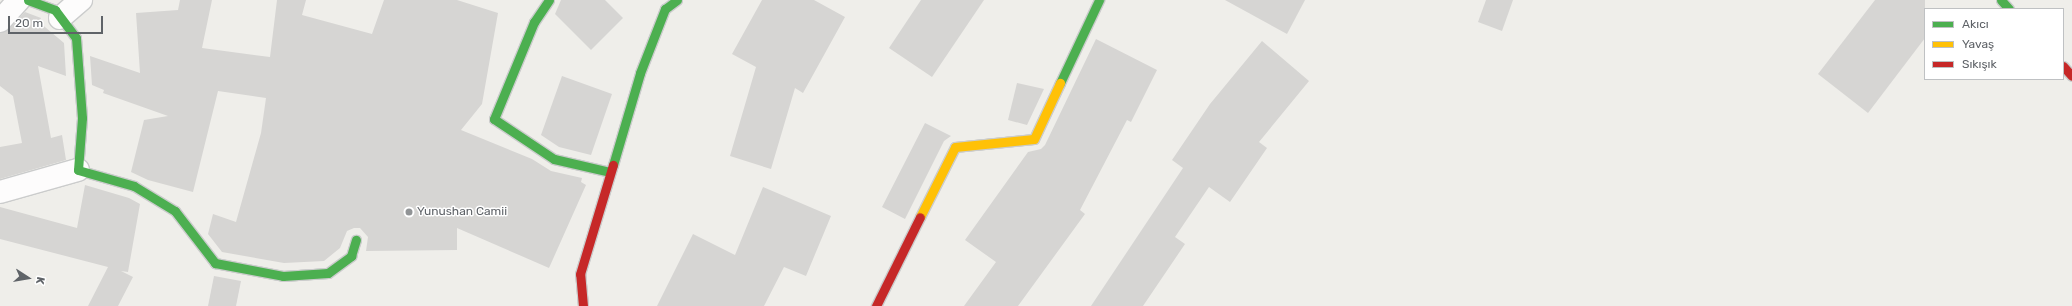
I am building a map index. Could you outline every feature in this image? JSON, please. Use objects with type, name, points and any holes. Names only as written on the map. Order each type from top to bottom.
[{"type":"street","points":[[0,21],[19,0]]},
{"type":"street","points":[[28,0],[55,10],[76,38],[82,118],[78,170]]},
{"type":"street","points":[[60,18],[81,0]]},
{"type":"street","points":[[549,0],[534,22],[494,119],[554,159],[610,172]]},
{"type":"street","points":[[583,306],[580,274],[640,73],[665,9],[677,0]]},
{"type":"street","points":[[876,306],[955,147],[1034,139],[1099,0]]},
{"type":"street","points":[[2001,0],[2008,8]]},
{"type":"street","points":[[2064,67],[2072,76]]},
{"type":"street","points":[[0,192],[78,170],[134,186],[175,211],[215,263],[283,276],[328,273],[351,256],[356,240]]},
{"type":"building","points":[[180,0],[212,0],[202,48],[270,57],[277,0],[306,0],[302,15],[372,34],[384,0],[457,0],[498,13],[482,104],[461,130],[532,159],[551,171],[582,178],[581,182],[586,185],[549,268],[457,228],[457,250],[366,251],[368,237],[360,228],[354,228],[347,231],[340,248],[324,261],[284,263],[222,252],[208,234],[213,214],[236,222],[261,133],[266,98],[218,91],[193,192],[148,180],[131,172],[144,120],[168,116],[103,93],[104,90],[92,85],[90,56],[140,73],[136,13],[178,10]]},
{"type":"building","points":[[561,0],[605,0],[623,18],[591,50],[555,14]]},
{"type":"building","points":[[762,0],[814,0],[845,17],[803,93],[795,88],[771,169],[730,156],[756,67],[732,54]]},
{"type":"building","points":[[921,0],[984,0],[932,77],[889,48]]},
{"type":"building","points":[[1225,0],[1305,0],[1287,34]]},
{"type":"building","points":[[1486,0],[1513,0],[1502,31],[1478,22]]},
{"type":"building","points":[[1875,0],[1925,0],[1924,39],[1868,113],[1818,74]]},
{"type":"building","points":[[25,12],[41,18],[39,22],[64,43],[66,76],[38,66],[51,138],[62,135],[66,160],[0,179],[0,147],[22,143],[13,96],[0,86],[0,33],[9,29]]},
{"type":"building","points":[[1096,39],[1157,70],[1131,122],[1127,120],[1080,210],[1085,214],[1018,306],[964,306],[996,262],[965,240],[1028,152],[1041,149],[1045,145]]},
{"type":"building","points":[[1262,41],[1309,81],[1259,142],[1267,148],[1230,202],[1209,187],[1175,237],[1185,244],[1143,306],[1091,306],[1183,168],[1172,160],[1210,104]]},
{"type":"building","points":[[562,76],[612,94],[591,155],[559,147],[541,135]]},
{"type":"building","points":[[1017,83],[1044,89],[1027,125],[1008,120]]},
{"type":"building","points":[[925,123],[951,136],[944,141],[905,219],[882,207]]},
{"type":"building","points":[[85,185],[129,198],[140,204],[128,272],[121,271],[133,277],[118,306],[88,306],[108,267],[0,239],[0,207],[77,228]]},
{"type":"building","points":[[763,187],[831,216],[806,276],[784,267],[764,306],[657,306],[693,234],[735,255]]},
{"type":"building","points":[[214,276],[241,281],[236,306],[208,306]]},
{"type":"traffic: fast","points":[[28,0],[55,10],[76,38],[82,118],[78,170],[134,186],[175,211],[215,263],[283,276],[328,273],[351,256],[356,240]]},
{"type":"traffic: fast","points":[[549,0],[534,22],[494,119],[554,159],[610,172]]},
{"type":"traffic: fast","points":[[613,165],[640,73],[665,9],[677,0]]},
{"type":"traffic: fast","points":[[1060,83],[1099,0]]},
{"type":"traffic: fast","points":[[2001,0],[2008,8]]},
{"type":"traffic: slow","points":[[920,217],[955,147],[1034,139],[1060,83]]},
{"type":"traffic: jam","points":[[2064,67],[2072,76]]},
{"type":"traffic: jam","points":[[583,306],[580,274],[613,165]]},
{"type":"traffic: jam","points":[[876,306],[920,217]]},
{"type":"place","name":"Yunushan Camii","points":[[409,212]]}]
